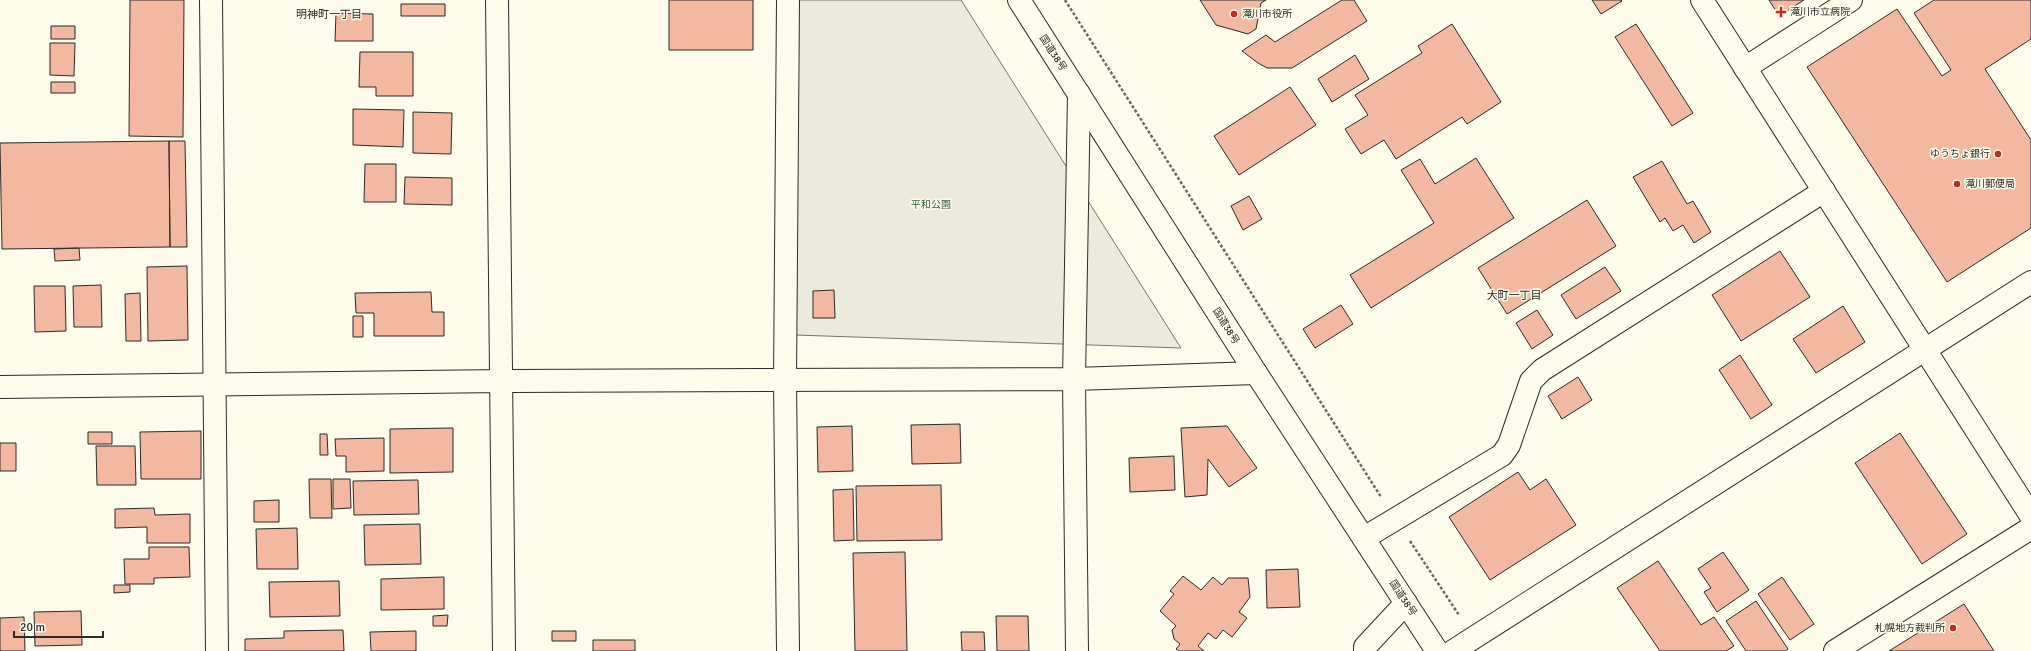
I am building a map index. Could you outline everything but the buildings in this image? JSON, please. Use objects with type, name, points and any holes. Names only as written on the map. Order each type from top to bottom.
[{"type":"main road","points":[[211,0],[217,651]]},
{"type":"main road","points":[[497,0],[504,651]]},
{"type":"main road","points":[[788,0],[786,382],[788,651]]},
{"type":"main road","name":"国道38号","points":[[1019,0],[1256,373],[1436,651]]},
{"type":"main road","points":[[1702,0],[2031,516]]},
{"type":"main road","points":[[1745,68],[1851,0]]},
{"type":"main road","points":[[1077,651],[1074,379],[1079,94]]},
{"type":"main road","points":[[1364,538],[1502,455],[1509,445],[1531,381],[1542,370],[1824,191]]},
{"type":"main road","points":[[1453,651],[2031,282]]},
{"type":"main road","points":[[0,387],[502,382],[786,382],[1074,379],[1256,373]]},
{"type":"main road","points":[[1835,651],[2031,528]]},
{"type":"main road","points":[[1365,651],[1365,647],[1406,604]]},
{"type":"path","points":[[1065,0],[1396,519],[1474,638]]},
{"type":"green space","name":"平和公園","points":[[796,0],[961,0],[1181,348],[795,335]]},
{"type":"place","name":"滝川市立病院","points":[[1781,12]]},
{"type":"place","name":"滝川市役所","points":[[1234,14]]},
{"type":"place","name":"ゆうちょ銀行","points":[[1998,154]]},
{"type":"place","name":"滝川郵便局","points":[[1957,184]]},
{"type":"place","name":"札幌地方裁判所","points":[[1953,628]]},
{"type":"district","name":"明神町一丁目","points":[[329,14]]},
{"type":"district","name":"大町一丁目","points":[[1514,295]]}]
